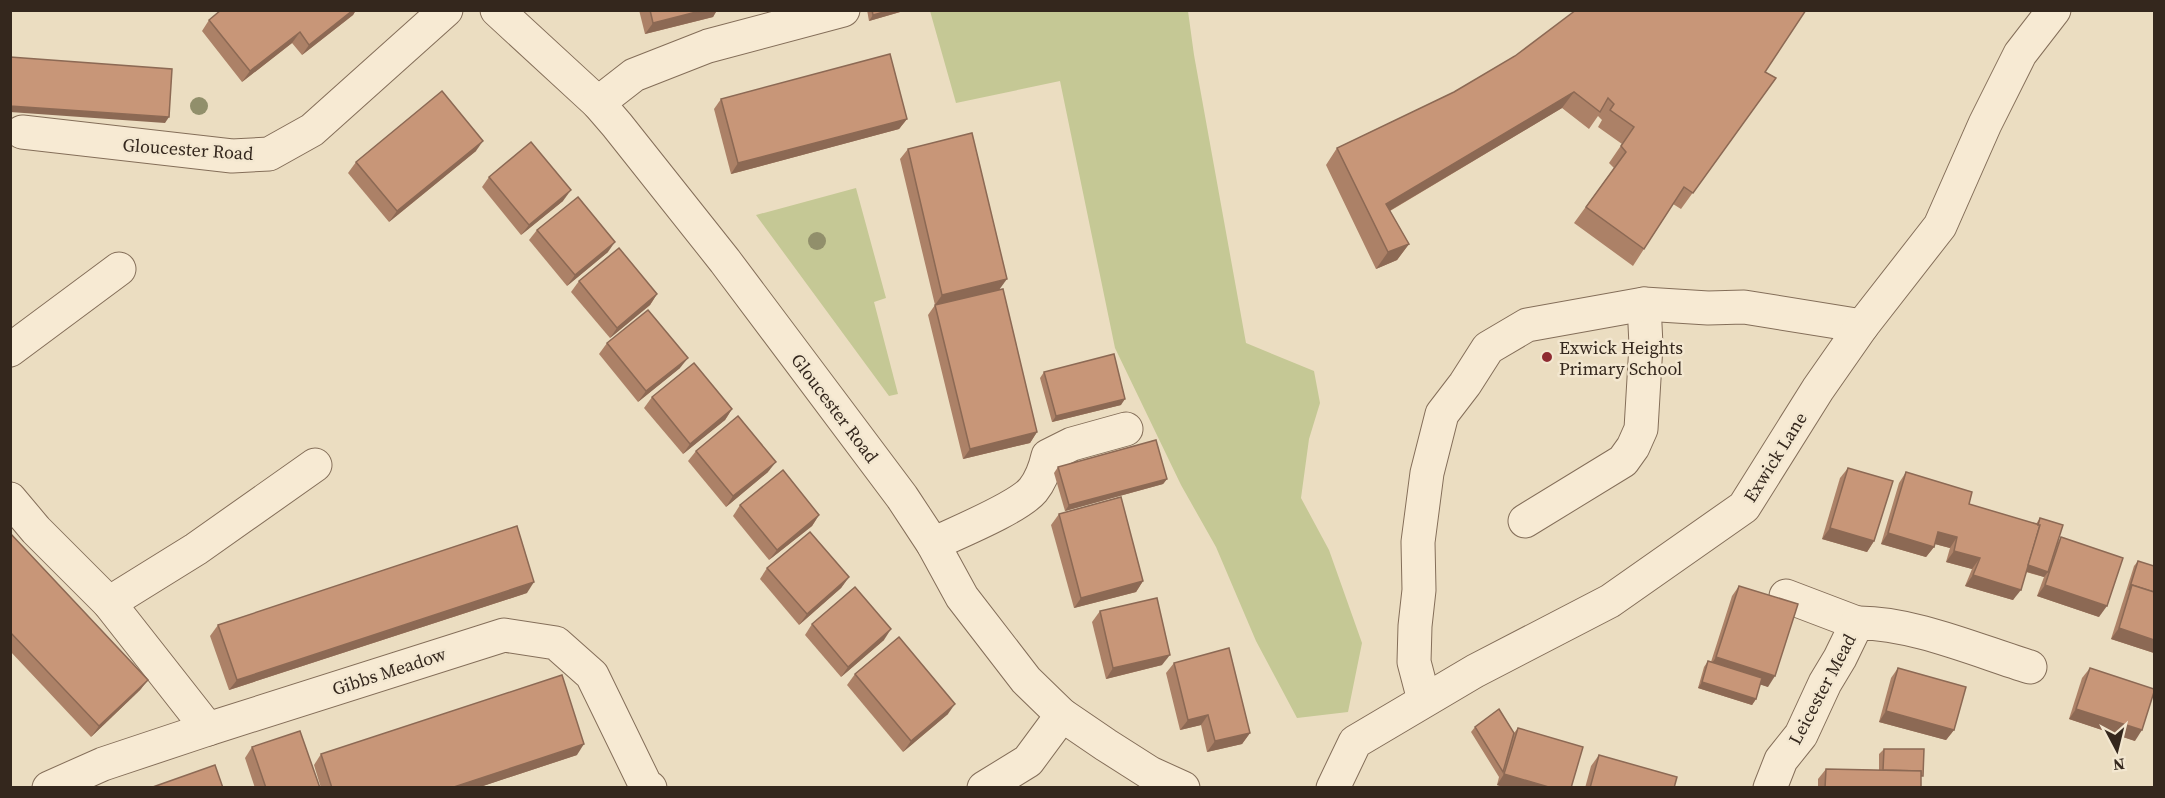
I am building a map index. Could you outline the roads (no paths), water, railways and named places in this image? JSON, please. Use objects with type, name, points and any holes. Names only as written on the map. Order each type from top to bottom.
[{"type":"street","name":"Gloucester Road","points":[[22,132],[232,156],[269,154],[312,130],[446,10]]},
{"type":"street","name":"Gloucester Road","points":[[497,10],[598,103],[725,261],[902,497],[933,544],[962,597],[1026,680],[1062,715],[1150,773],[1183,788]]},
{"type":"street","points":[[598,103],[634,75],[708,46],[843,10]]},
{"type":"street","name":"Exwick Lane","points":[[1333,788],[1356,742],[1424,700],[1610,601],[1744,507],[1818,389],[1862,326],[1940,226],[1985,124],[2020,54],[2054,10]]},
{"type":"street","points":[[10,350],[119,269]]},
{"type":"street","points":[[1424,700],[1414,662],[1419,590],[1418,542],[1427,473],[1442,414],[1488,348],[1527,325],[1644,304],[1708,308],[1744,307],[1862,326]]},
{"type":"street","points":[[1525,521],[1623,461],[1633,447],[1641,429],[1644,398],[1646,345],[1644,304]]},
{"type":"street","points":[[933,544],[1011,506],[1032,492],[1044,473],[1048,456],[1072,444],[1125,429]]},
{"type":"street","points":[[109,603],[196,549],[315,465]]},
{"type":"street","points":[[10,500],[36,530],[109,603],[208,729]]},
{"type":"street","name":"Leicester Mead","points":[[1786,596],[1857,623],[1879,623],[1909,629],[2030,667]]},
{"type":"street","name":"Leicester Mead","points":[[1770,788],[1781,760],[1801,735],[1857,623]]},
{"type":"street","name":"Gibbs Meadow","points":[[49,788],[103,764],[504,635],[556,643],[592,675],[646,786],[650,788]]},
{"type":"street","points":[[984,788],[1028,761],[1062,715]]},
{"type":"place","name":"Exwick Heights Primary School","points":[[1547,357]]}]
